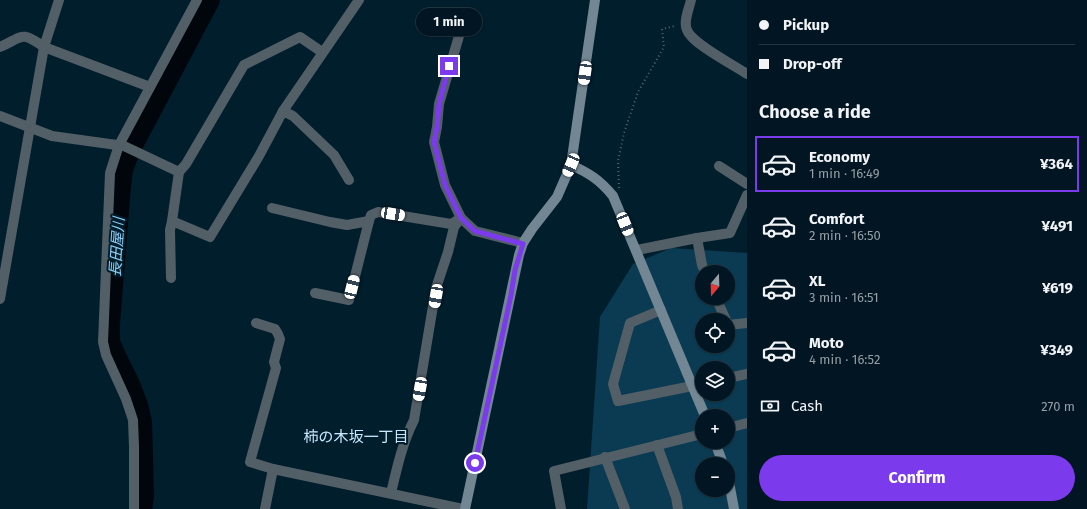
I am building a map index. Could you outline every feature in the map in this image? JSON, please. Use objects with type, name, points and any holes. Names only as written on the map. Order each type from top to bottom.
[{"type":"street","points":[[0,299],[44,47],[59,0]]},
{"type":"street","points":[[134,509],[133,420],[126,399],[106,355],[103,342],[110,173],[150,87],[197,0]]},
{"type":"street","points":[[172,221],[210,237],[259,156],[283,111],[359,0]]},
{"type":"street","points":[[256,323],[275,329],[280,339],[274,362],[276,368],[250,462],[273,469],[464,509],[511,295],[515,270],[523,244],[557,196],[571,165],[596,0]]},
{"type":"street","points":[[691,0],[686,23],[687,30],[697,42],[747,74]]},
{"type":"street","points":[[0,47],[24,36],[32,38],[44,47],[150,87]]},
{"type":"street","points":[[459,36],[439,104],[434,142],[445,185],[461,218],[475,231],[523,244]]},
{"type":"street","points":[[171,278],[170,230],[179,172],[186,164],[244,65],[300,37],[322,52]]},
{"type":"street","points":[[283,111],[293,116],[334,155],[349,180]]},
{"type":"street","points":[[0,116],[52,136],[122,145],[179,172]]},
{"type":"street","points":[[571,165],[591,174],[604,185],[613,196],[661,310],[695,381]]},
{"type":"street","points":[[719,166],[747,184]]},
{"type":"street","points":[[637,250],[730,233],[747,195]]},
{"type":"street","points":[[272,208],[347,225],[369,221]]},
{"type":"street","points":[[315,293],[349,300],[371,215],[378,212],[451,224],[461,218]]},
{"type":"street","points":[[391,494],[400,457],[414,420],[436,288],[448,252],[454,227],[461,218]]},
{"type":"street","points":[[697,238],[702,265]]},
{"type":"street","points":[[661,310],[630,323],[613,384],[618,401],[695,385]]},
{"type":"street","points":[[735,324],[747,323]]},
{"type":"street","points":[[735,377],[747,374]]},
{"type":"street","points":[[735,426],[747,423]]},
{"type":"street","points":[[561,509],[554,471],[695,436]]},
{"type":"street","points":[[657,445],[676,497],[678,509]]},
{"type":"street","points":[[605,457],[625,509]]},
{"type":"street","points":[[264,509],[273,469]]},
{"type":"street","points":[[732,497],[734,509]]},
{"type":"path","points":[[617,205],[619,188],[618,161],[624,133],[638,92],[664,47],[662,30],[686,23]]},
{"type":"shaded area","points":[[671,248],[747,253],[747,509],[587,509],[600,317],[633,264]]},
{"type":"waterway","name":"長田屋川","points":[[142,509],[144,496],[142,422],[138,405],[130,384],[110,342],[110,324],[123,170],[130,151],[210,0]]},
{"type":"district","name":"柿の木坂一丁目","points":[[356,437]]},
{"type":"route","points":[[449,66],[439,104],[434,142],[445,185],[461,218],[475,231],[523,244],[515,270],[475,463]]}]
